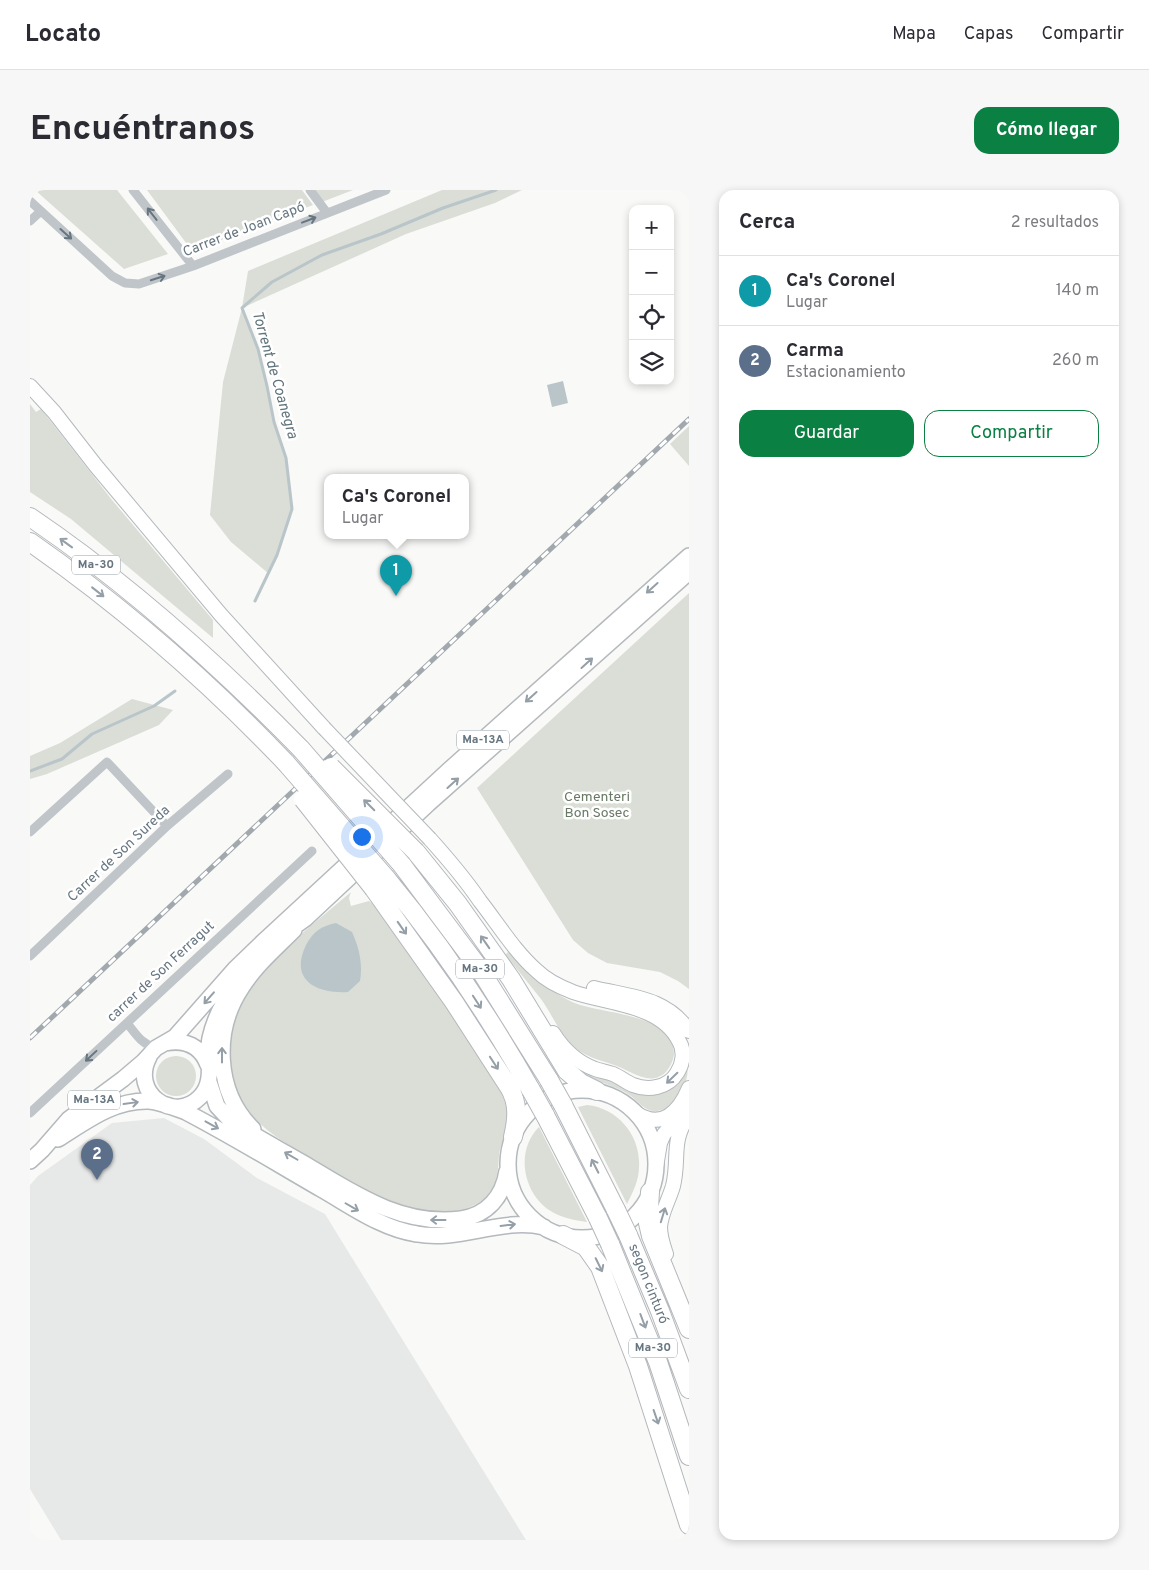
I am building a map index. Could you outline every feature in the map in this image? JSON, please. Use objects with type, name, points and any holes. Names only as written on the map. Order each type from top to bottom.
[{"type":"highway","name":"Ma-30","points":[[30,518],[91,562],[160,616],[304,746]]},
{"type":"highway","name":"Ma-30","points":[[30,542],[84,581],[152,635],[217,694],[282,766],[380,883]]},
{"type":"highway","points":[[304,746],[416,852],[458,904],[510,979],[567,1071],[581,1083],[597,1091]]},
{"type":"highway","name":"segon cinturó","points":[[304,746],[402,864],[479,968],[564,1104],[628,1235],[660,1311],[689,1389]]},
{"type":"highway","points":[[380,883],[512,1092],[516,1108],[516,1124],[513,1137]]},
{"type":"highway","name":"segon cinturó","points":[[380,883],[421,921],[493,1026],[546,1115],[610,1244],[658,1362],[689,1456]]},
{"type":"highway","points":[[650,1192],[648,1223],[651,1236],[689,1329]]},
{"type":"highway","points":[[563,1235],[586,1248],[600,1267],[638,1366],[689,1525]]},
{"type":"main road","name":"Ma-13A","points":[[30,1161],[69,1119],[123,1079],[156,1049],[175,1037],[235,969],[280,926],[449,770],[689,556]]},
{"type":"main road","name":"Ma-13A","points":[[42,1150],[90,1118],[115,1106],[149,1101],[167,1106],[185,1106],[201,1096],[209,1082],[210,1039],[216,1018],[228,995],[249,967],[428,804],[689,572]]},
{"type":"main road","points":[[267,1142],[243,1118],[228,1089],[223,1072],[222,1057],[225,1026],[235,997],[247,979],[305,918]]},
{"type":"main road","points":[[209,1066],[199,1050],[191,1044],[182,1041],[156,1049],[144,1071],[144,1080],[152,1096],[167,1106],[186,1112],[209,1124],[370,1217],[406,1232],[439,1236],[460,1234],[507,1224],[529,1224],[544,1227],[563,1235],[593,1237],[620,1229],[634,1219],[650,1192],[656,1167],[653,1141],[648,1129],[636,1113],[621,1100],[597,1091],[584,1089],[571,1091],[552,1098],[523,1119],[513,1137],[506,1176],[500,1192],[487,1209],[473,1216],[463,1218],[427,1220],[398,1214],[376,1204],[226,1117],[213,1098],[209,1082]]},
{"type":"main road","points":[[508,1164],[511,1184],[517,1197],[527,1212],[544,1227]]},
{"type":"street","points":[[133,190],[193,266]]},
{"type":"street","points":[[310,190],[327,213]]},
{"type":"street","name":"Carrer de Joan Capó","points":[[41,211],[112,276],[125,283],[139,284],[193,266],[386,190]]},
{"type":"street","points":[[30,201],[41,211],[30,222]]},
{"type":"street","points":[[30,376],[44,394],[54,412]]},
{"type":"street","points":[[30,386],[54,412],[96,466],[221,615],[324,728],[430,839],[538,973],[552,982],[582,995],[649,1000],[666,1008],[680,1019],[689,1031]]},
{"type":"street","points":[[30,832],[106,762],[166,826]]},
{"type":"street","name":"Carrer de Son Sureda","points":[[30,956],[166,826],[228,774]]},
{"type":"street","name":"carrer de Son Ferragut","points":[[30,1113],[312,851]]},
{"type":"street","points":[[510,979],[535,1006],[562,1046],[581,1062],[598,1070],[613,1074],[639,1087],[656,1087],[670,1081],[680,1069],[682,1059],[682,1048],[676,1036],[667,1025],[654,1016],[615,997]]},
{"type":"street","points":[[615,997],[641,993],[659,998],[678,1009],[689,1021]]},
{"type":"street","points":[[615,997],[660,1012],[677,1025],[689,1046]]},
{"type":"street","points":[[127,1022],[140,1040],[156,1049]]},
{"type":"street","points":[[636,1113],[651,1120],[667,1117],[680,1105],[689,1088]]},
{"type":"street","points":[[656,1167],[660,1143],[664,1134],[689,1105]]},
{"type":"street","points":[[689,1115],[678,1136],[674,1179],[660,1231],[663,1245],[680,1290],[689,1329]]},
{"type":"shaded area","points":[[563,381],[568,403],[552,407],[547,385]]},
{"type":"shaded area","points":[[336,923],[352,932],[360,956],[360,981],[348,992],[336,992],[316,987],[303,976],[301,967],[306,945],[312,936],[318,930]]},
{"type":"shaded area","points":[[164,1118],[204,1139],[257,1178],[325,1214],[526,1540],[61,1540],[30,1489],[30,1185],[38,1176],[112,1123]]},
{"type":"green space","points":[[35,190],[117,190],[168,254],[124,269]]},
{"type":"green space","points":[[147,190],[302,190],[313,205],[192,251]]},
{"type":"green space","points":[[314,190],[353,190],[322,202]]},
{"type":"green space","points":[[442,190],[522,190],[495,203],[406,234],[242,308],[248,271]]},
{"type":"green space","points":[[242,308],[258,349],[274,422],[286,458],[292,509],[269,574],[231,542],[210,515],[223,382]]},
{"type":"green space","points":[[30,404],[36,412],[41,409],[112,500],[213,620],[213,638],[71,519],[30,492]]},
{"type":"green space","points":[[689,426],[689,466],[670,444]]},
{"type":"green space","name":"Cementeri Bon Sosec","points":[[689,593],[689,989],[660,972],[607,963],[588,953],[573,940],[477,788]]},
{"type":"green space","points":[[132,699],[173,710],[159,725],[47,774],[30,779],[30,756],[60,743]]},
{"type":"green space","points":[[351,892],[349,898],[351,906],[369,901],[379,909],[453,1017],[503,1096],[508,1117],[500,1149],[496,1181],[486,1198],[468,1208],[442,1212],[428,1211],[402,1206],[378,1196],[297,1150],[263,1127],[239,1097],[231,1080],[228,1060],[230,1037],[237,1011],[245,993],[284,949]]},
{"type":"green space","points":[[508,952],[537,980],[570,1001],[582,1006],[649,1022],[662,1030],[671,1041],[674,1055],[666,1072],[654,1078],[642,1077],[580,1052],[562,1033],[541,999],[505,955]]},
{"type":"green space","points":[[176,1056],[190,1062],[196,1076],[190,1090],[176,1096],[162,1090],[156,1076],[162,1062]]},
{"type":"green space","points":[[577,1066],[639,1093],[687,1067],[687,1073],[686,1080],[673,1102],[665,1109],[653,1111],[624,1092],[588,1076]]},
{"type":"green space","points":[[587,1105],[598,1107],[618,1118],[632,1135],[639,1156],[639,1172],[627,1204],[578,1107]]},
{"type":"green space","points":[[539,1127],[587,1222],[554,1213],[540,1202],[533,1193],[525,1171],[525,1159],[531,1137]]},
{"type":"waterway","name":"Torrent de Coanegra","points":[[255,601],[277,555],[292,509],[286,458],[274,422],[258,349],[242,308],[272,282],[322,255],[381,234],[443,208],[496,190]]},
{"type":"waterway","name":"Torrent de Coanegra","points":[[30,771],[62,759],[92,734],[154,706],[175,691]]},
{"type":"railway","points":[[30,1038],[689,419]]},
{"type":"place","name":"Ca's Coronel","points":[[396,596]]},
{"type":"place","name":"Carma","points":[[97,1180]]}]
